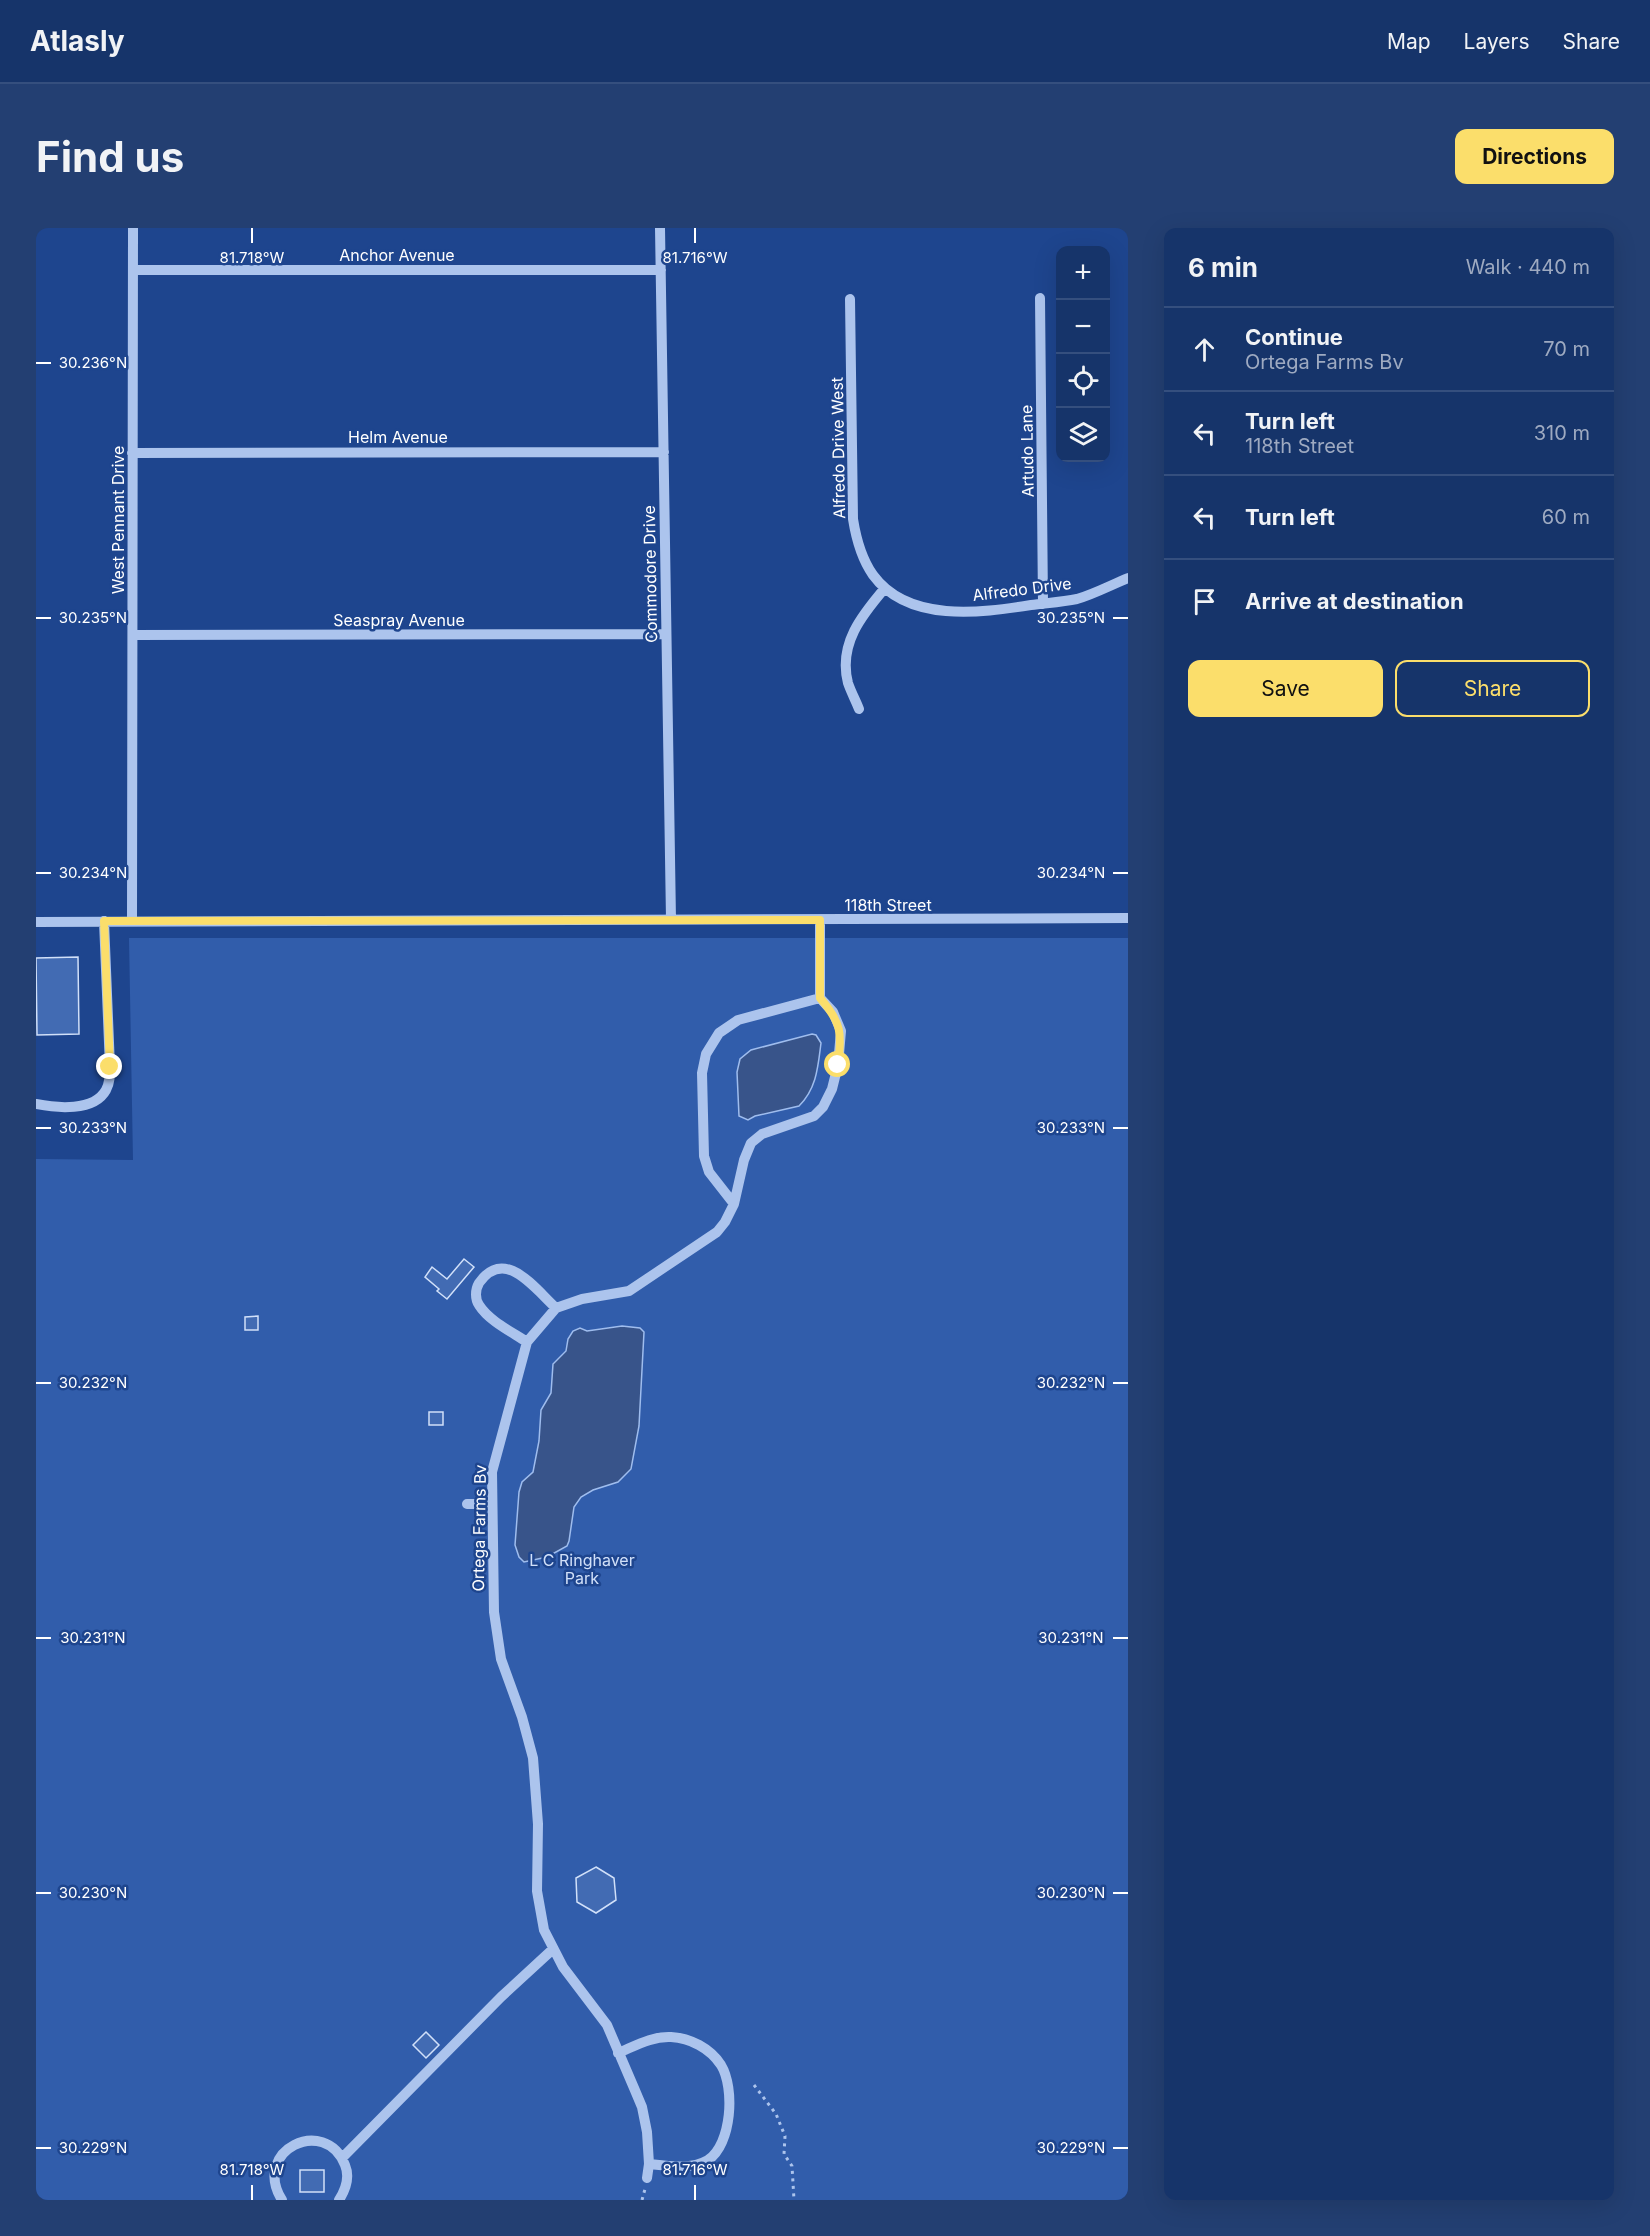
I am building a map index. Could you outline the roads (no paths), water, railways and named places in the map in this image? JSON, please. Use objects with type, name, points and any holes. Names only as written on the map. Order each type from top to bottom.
[{"type":"street","name":"West Pennant Drive","points":[[132,921],[133,228]]},
{"type":"street","name":"Commodore Drive","points":[[660,228],[670,920]]},
{"type":"street","name":"Anchor Avenue","points":[[133,270],[661,270]]},
{"type":"street","name":"Artudo Lane","points":[[1040,298],[1043,604]]},
{"type":"street","name":"Alfredo Drive West","points":[[850,299],[853,519],[857,541],[864,559],[873,575],[885,588]]},
{"type":"street","name":"Helm Avenue","points":[[132,453],[664,452]]},
{"type":"street","name":"Alfredo Drive","points":[[885,588],[903,599],[928,608],[953,612],[993,611],[1077,599],[1128,578]]},
{"type":"street","points":[[859,709],[848,682],[847,655],[851,634],[862,615],[885,588]]},
{"type":"street","name":"Seaspray Avenue","points":[[133,635],[666,634]]},
{"type":"street","name":"118th Street","points":[[36,922],[1128,918]]},
{"type":"street","points":[[527,1342],[480,1306],[476,1296],[477,1288],[493,1269],[511,1270],[519,1274],[556,1308],[573,1301],[629,1291],[638,1287],[717,1232],[726,1222],[734,1204],[744,1160],[751,1143],[762,1134],[814,1116],[828,1099],[838,1065],[841,1041],[838,1021],[820,998],[820,920]]},
{"type":"street","points":[[36,1104],[59,1107],[78,1106],[97,1099],[107,1089],[110,1067],[104,921]]},
{"type":"street","points":[[734,1204],[709,1172],[704,1156],[702,1073],[706,1054],[719,1033],[738,1020],[820,998]]},
{"type":"street","name":"Ortega Farms Bv","points":[[556,1308],[527,1342],[492,1468],[493,1591],[496,1634],[501,1659],[525,1726],[533,1758],[538,1824],[537,1891],[544,1930],[552,1950],[563,1967],[602,2016],[642,2107],[647,2132],[649,2164],[647,2178]]},
{"type":"street","points":[[467,1504],[492,1504]]},
{"type":"street","points":[[342,2158],[501,1997],[552,1950]]},
{"type":"street","points":[[618,2053],[664,2037],[684,2039],[698,2044],[710,2053],[720,2063],[726,2075],[729,2116],[725,2136],[718,2150],[706,2161],[691,2165],[649,2164]]},
{"type":"street","points":[[282,2200],[276,2191],[273,2179],[280,2156],[288,2147],[311,2140],[334,2148],[342,2158],[347,2181],[344,2193],[339,2200]]},
{"type":"park label","name":"L C Ringhaver Park","points":[[582,1569]]}]
